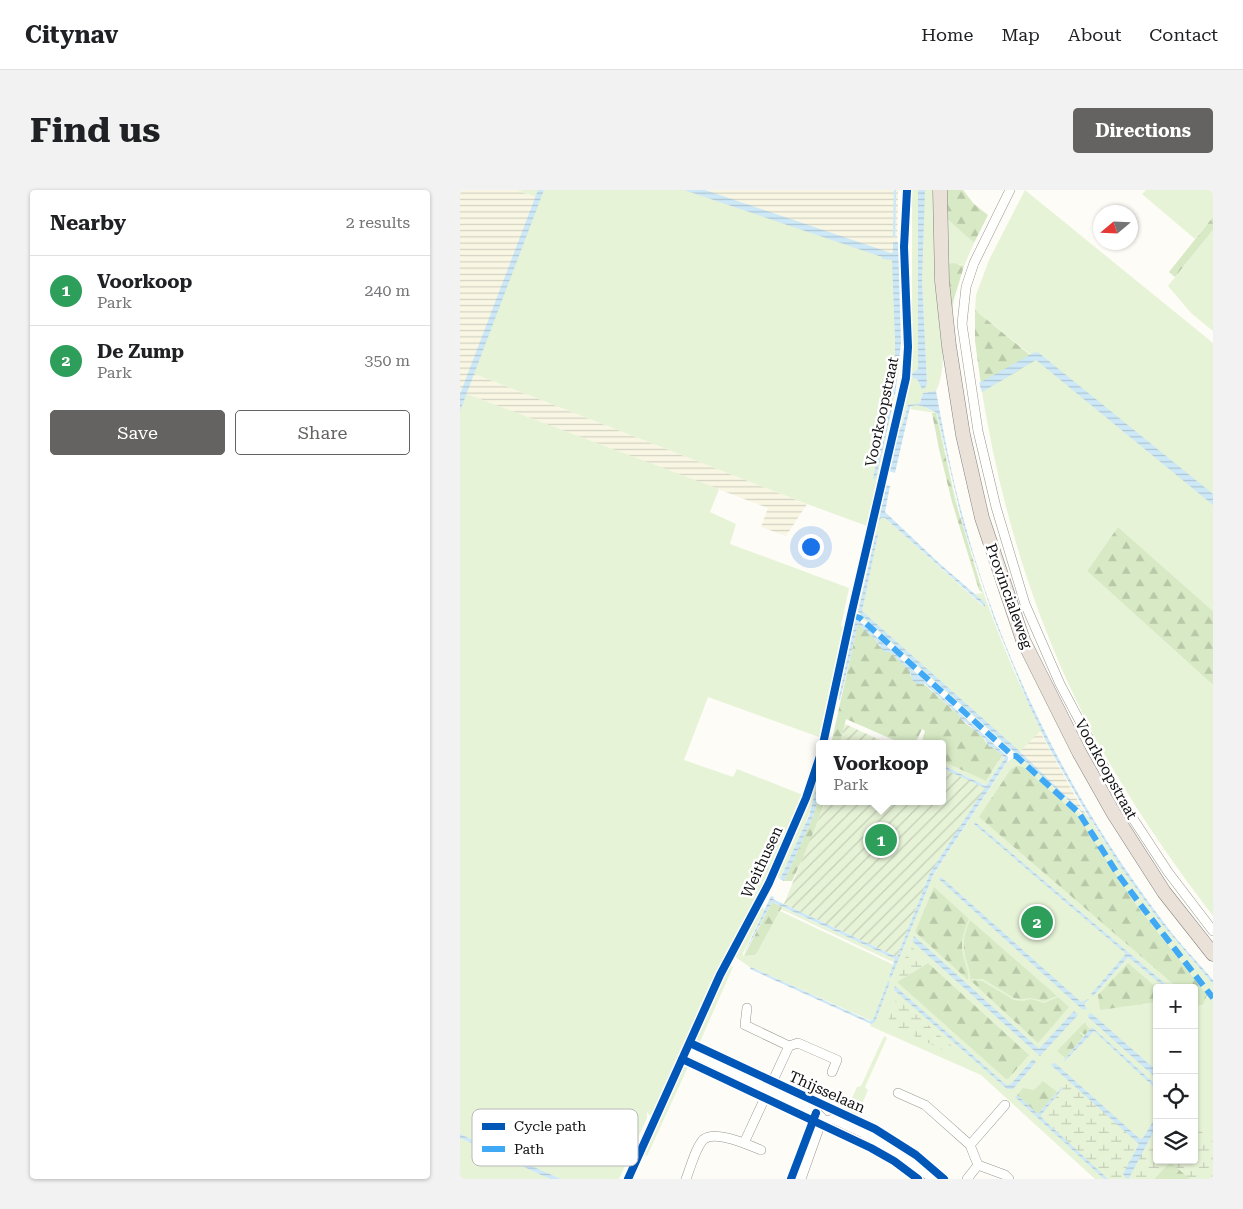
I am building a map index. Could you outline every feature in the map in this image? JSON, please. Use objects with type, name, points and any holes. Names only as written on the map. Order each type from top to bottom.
[{"type":"highway","name":"Provincialeweg","points":[[940,190],[942,281],[949,346],[963,435],[982,518],[1023,640],[1079,752],[1114,814],[1164,892],[1213,954]]},
{"type":"street","name":"Voorkoopstraat","points":[[824,740],[852,606],[906,378],[908,348],[904,247],[906,190]]},
{"type":"street","name":"Voorkoopstraat","points":[[1010,190],[966,287],[962,324],[978,431],[996,507],[1025,604],[1069,701],[1126,808],[1168,872],[1213,931]]},
{"type":"street","name":"Weithusen","points":[[686,1050],[720,975],[769,883],[806,798],[816,768]]},
{"type":"street","points":[[747,1008],[741,1026],[789,1046],[798,1043],[837,1060],[832,1072]]},
{"type":"street","points":[[744,1143],[789,1046]]},
{"type":"street","name":"Thijsselaan","points":[[686,1050],[816,1112],[825,1121],[833,1119],[863,1133],[898,1153],[933,1179]]},
{"type":"street","points":[[638,1157],[686,1050]]},
{"type":"street","points":[[898,1093],[925,1105],[970,1145],[978,1165],[1005,1175],[1009,1179]]},
{"type":"street","points":[[970,1145],[1005,1105]]},
{"type":"street","points":[[800,1179],[819,1128],[825,1121]]},
{"type":"street","points":[[686,1179],[699,1146],[704,1139],[711,1136],[744,1143],[761,1150]]},
{"type":"street","points":[[967,1179],[978,1165]]},
{"type":"street","points":[[628,1179],[634,1166]]},
{"type":"shaded area","points":[[460,190],[517,190],[538,198],[472,373],[807,504],[786,536],[761,527],[768,508],[464,393],[460,404]]},
{"type":"shaded area","points":[[685,190],[898,190],[897,258]]},
{"type":"shaded area","points":[[1039,730],[1080,805],[1091,821],[1017,755]]},
{"type":"green space","points":[[517,190],[685,190],[897,258],[899,369],[867,526],[472,373],[538,198]]},
{"type":"green space","points":[[912,190],[918,190],[918,369],[916,372],[917,379],[922,388],[927,384],[920,239],[921,190],[934,190],[935,270],[942,332],[942,365],[936,391],[923,393],[920,403],[907,407],[889,471],[887,470],[912,362]]},
{"type":"green space","points":[[946,190],[963,190],[974,204],[988,215],[974,243],[947,219]]},
{"type":"green space","points":[[1025,190],[1093,245],[1093,250],[1099,250],[1213,343],[1213,611],[1118,527],[1087,571],[1213,685],[1213,916],[1148,826],[1113,769],[1067,680],[1047,634],[1030,586],[1002,490],[982,392],[1036,359],[975,310],[976,295],[989,260]]},
{"type":"green space","points":[[1146,190],[1213,190],[1213,217],[1195,239],[1142,194]]},
{"type":"green space","points":[[1213,217],[1213,230],[1175,277],[1169,272]]},
{"type":"green space","points":[[947,219],[974,243],[964,266],[948,264]]},
{"type":"green space","points":[[1213,230],[1213,331],[1191,313],[1168,286]]},
{"type":"green space","points":[[954,263],[964,266],[951,315],[948,264]]},
{"type":"green space","points":[[975,310],[1036,360],[982,392],[975,341]]},
{"type":"green space","points":[[464,393],[719,489],[710,512],[736,524],[730,544],[849,588],[841,626],[844,627],[852,589],[855,591],[819,737],[708,697],[684,760],[733,777],[737,769],[803,795],[769,876],[728,949],[659,1098],[652,1118],[647,1112],[647,1118],[638,1138],[638,1109],[472,1109],[472,1139],[460,1134],[460,404]]},
{"type":"green space","points":[[913,405],[920,405],[937,413],[961,518],[955,500],[936,413],[910,409]]},
{"type":"green space","points":[[932,413],[936,413],[955,500],[983,593],[979,590],[952,502]]},
{"type":"green space","points":[[884,483],[886,485],[878,525],[881,517],[885,518],[984,607],[983,603],[974,594],[983,593],[977,573],[993,619],[1032,711],[1070,784],[1040,731],[1017,755],[869,623],[860,618],[878,535],[876,533],[860,605],[856,602]]},
{"type":"green space","points":[[1118,527],[1213,611],[1213,685],[1087,571]]},
{"type":"green space","points":[[858,623],[876,640],[879,646],[890,652],[910,670],[910,675],[919,684],[924,684],[959,715],[964,722],[981,735],[986,743],[1002,755],[986,781],[946,763],[946,740],[922,740],[925,731],[922,729],[917,740],[894,740],[846,719],[841,740],[832,740]]},
{"type":"green space","points":[[845,724],[880,740],[841,740]]},
{"type":"green space","points":[[1020,754],[1084,817],[1082,813],[1090,819],[1082,805],[1142,897],[1213,984],[1213,1179],[1095,1179],[981,1075],[870,1026],[872,1021],[751,968],[734,956],[761,907],[765,909],[743,956],[757,953],[780,911],[894,965],[890,976],[932,877],[1007,762]]},
{"type":"green space","points":[[1002,755],[1005,758],[986,786],[946,767],[946,763],[986,781]]},
{"type":"green space","points":[[1017,766],[1023,767],[1077,815],[1136,905],[1207,995],[1203,1005],[1198,1004],[1198,984],[1173,984],[979,817],[1011,769]]},
{"type":"green space","points":[[946,770],[986,788],[930,873],[897,957],[784,904],[824,805],[946,805]]},
{"type":"green space","points":[[816,780],[816,794],[811,809],[780,879],[777,876]]},
{"type":"green space","points":[[816,805],[824,805],[811,841],[792,881],[784,881],[813,817]]},
{"type":"green space","points":[[934,887],[969,919],[962,941],[968,980],[915,932]]},
{"type":"green space","points":[[772,902],[782,907],[757,953],[744,956]]},
{"type":"green space","points":[[782,907],[895,959],[895,963],[781,909]]},
{"type":"green space","points":[[970,920],[1057,996],[1044,1001],[1031,998],[1014,998],[983,979],[970,979],[964,941],[965,932]]},
{"type":"green space","points":[[911,946],[928,963],[897,982],[908,950]]},
{"type":"green space","points":[[928,963],[1029,1055],[1008,1079],[897,982]]},
{"type":"green space","points":[[1128,963],[1153,985],[1153,1003],[1100,1010],[1098,995]]},
{"type":"green space","points":[[729,964],[733,967],[699,1044],[696,1040]]},
{"type":"green space","points":[[970,980],[982,981],[1014,1000],[1031,999],[1044,1003],[1058,997],[1069,1007],[1038,1043]]},
{"type":"green space","points":[[896,1000],[903,1003],[962,1055],[961,1059],[890,1024],[888,1021]]},
{"type":"green space","points":[[1084,1023],[1090,1029],[1085,1035],[1079,1031],[1083,1037],[1065,1058],[1057,1051]]},
{"type":"green space","points":[[884,1036],[887,1038],[865,1087],[868,1090],[856,1118],[845,1114],[857,1087],[861,1086]]},
{"type":"green space","points":[[683,1065],[688,1067],[647,1156],[642,1154]]},
{"type":"green space","points":[[1043,1081],[1057,1092],[1038,1114],[1017,1095],[1023,1088],[1034,1090]]},
{"type":"green space","points":[[1069,1081],[1139,1144],[1123,1174],[1127,1179],[1108,1179],[1041,1117]]},
{"type":"green space","points":[[1198,1129],[1213,1142],[1213,1179],[1190,1179],[1172,1164],[1198,1164]]},
{"type":"green space","points":[[1153,1132],[1153,1164],[1168,1164],[1154,1179],[1127,1179]]},
{"type":"green space","points":[[460,1138],[472,1143],[472,1166],[521,1166],[550,1179],[460,1179]]},
{"type":"green space","points":[[1168,1164],[1173,1164],[1190,1179],[1154,1179]]},
{"type":"green space","points":[[532,1166],[625,1166],[619,1179],[561,1179]]},
{"type":"water","points":[[538,190],[544,190],[460,411],[460,394]]},
{"type":"water","points":[[684,190],[705,190],[891,253],[893,252],[893,242],[898,242],[901,343],[895,395],[890,395],[895,357],[892,260],[882,259],[882,257]]},
{"type":"water","points":[[918,190],[925,190],[922,279],[927,384],[922,389],[912,374],[918,369]]},
{"type":"water","points":[[1035,352],[1039,353],[1213,494],[1213,505],[1036,360],[982,392],[979,383]]},
{"type":"water","points":[[936,391],[952,473],[964,521],[980,575],[1020,679],[1044,730],[1099,828],[1129,875],[1180,943],[1213,980],[1213,984],[1161,923],[1119,865],[1092,821],[858,612],[876,533],[878,535],[862,611],[1016,748],[1090,819],[1051,751],[1029,705],[994,619],[963,525],[937,413],[916,405],[910,407],[895,473],[889,471],[899,430],[908,405],[920,403],[923,393]]},
{"type":"water","points":[[889,407],[892,408],[876,478],[874,479],[873,478]]},
{"type":"water","points":[[886,485],[890,486],[885,512],[985,603],[985,607],[885,518],[881,518],[878,525]]},
{"type":"water","points":[[857,619],[1008,757],[1008,760],[933,875],[891,978],[889,977],[895,959],[772,902],[743,956],[771,896],[774,897],[773,899],[897,957],[930,873],[985,788],[946,770],[946,767],[986,786],[1005,758],[993,747],[989,747],[985,739],[925,684],[913,681],[909,670],[890,652],[885,652],[876,640],[858,624],[840,700],[838,698],[854,620]]},
{"type":"water","points":[[816,789],[816,805],[813,817],[784,881],[780,879],[809,816]]},
{"type":"water","points":[[975,822],[1165,984],[1161,984],[1128,957],[1093,996],[1091,994],[1125,953],[974,824]]},
{"type":"water","points":[[941,877],[1081,1002],[1089,999],[1084,1004],[1087,1009],[1083,1010],[941,881],[939,879]]},
{"type":"water","points":[[914,936],[1039,1049],[1074,1011],[1078,1015],[1040,1056],[913,942]]},
{"type":"water","points":[[751,967],[870,1021],[873,1020],[888,981],[890,982],[875,1022],[871,1024],[750,969]]},
{"type":"water","points":[[895,986],[1005,1084],[1011,1084],[1033,1059],[1036,1062],[1013,1089],[1007,1089],[894,990]]},
{"type":"water","points":[[1091,1013],[1153,1067],[1153,1075],[1088,1017]]},
{"type":"water","points":[[1092,1027],[1153,1082],[1153,1086],[1094,1031],[1064,1060]]},
{"type":"water","points":[[1055,1063],[1140,1139],[1143,1138],[1153,1122],[1153,1133],[1129,1178],[1127,1179],[1123,1174],[1139,1144],[1051,1064]]},
{"type":"water","points":[[1062,1087],[1041,1117],[1108,1179],[1104,1179],[1015,1097],[1017,1095],[1038,1114]]},
{"type":"water","points":[[460,1134],[472,1139],[472,1143],[460,1138]]},
{"type":"water","points":[[521,1166],[532,1166],[561,1179],[550,1179]]},
{"type":"waterway","points":[[894,236],[895,190]]},
{"type":"marked path","points":[[851,615],[860,618],[1079,813],[1117,873],[1213,998]]},
{"type":"cycle path","points":[[824,740],[906,378],[908,347],[904,247],[907,190]]},
{"type":"cycle path","points":[[638,1157],[720,975],[769,883],[806,798],[816,768]]},
{"type":"cycle path","points":[[690,1043],[875,1129],[916,1155],[944,1179]]},
{"type":"cycle path","points":[[682,1059],[871,1148],[894,1161],[918,1179]]},
{"type":"cycle path","points":[[791,1179],[816,1113]]},
{"type":"cycle path","points":[[628,1179],[634,1166]]},
{"type":"place","name":"Voorkoop","points":[[881,840]]},
{"type":"place","name":"De Zump","points":[[1037,922]]}]
